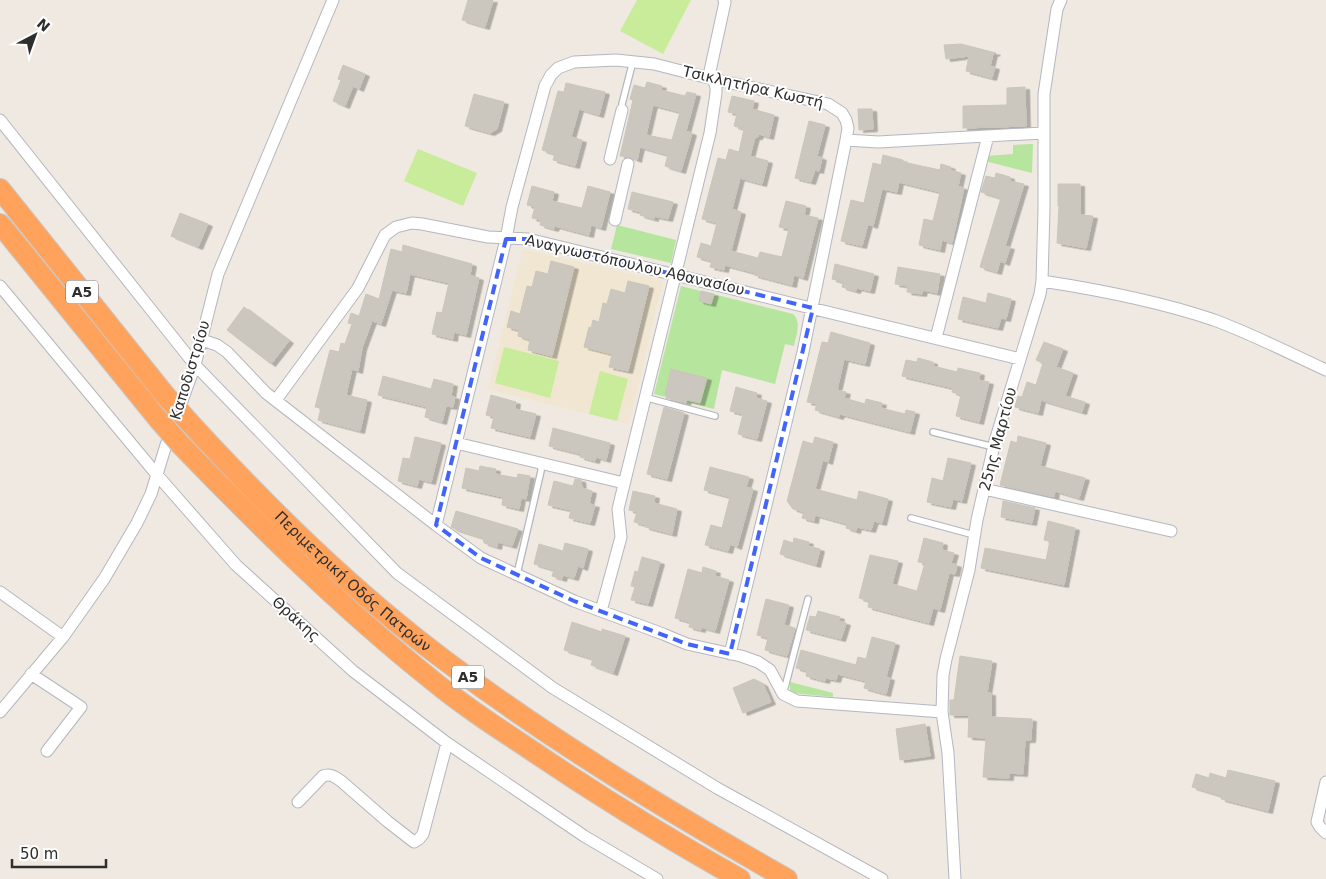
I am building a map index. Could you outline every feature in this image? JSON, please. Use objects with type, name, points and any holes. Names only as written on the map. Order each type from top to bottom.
[{"type":"highway","name":"Περιμετρική Οδός Πατρών","points":[[0,189],[189,422],[234,471],[285,521],[393,618],[449,664],[569,748],[787,879]]},
{"type":"highway","name":"Περιμετρική Οδός Πατρών","points":[[0,224],[159,420],[240,505],[329,592],[434,682],[556,767],[640,821],[740,879]]},
{"type":"street","name":"Καποδιστρίου","points":[[0,712],[63,637],[116,560],[151,494],[166,445],[195,365],[218,274],[333,0]]},
{"type":"street","points":[[601,611],[621,537],[618,509],[710,132],[716,93],[710,71],[724,0]]},
{"type":"street","name":"25ης Μαρτίου","points":[[954,879],[948,753],[942,712],[943,675],[969,570],[974,535],[994,447],[1020,359],[1037,310],[1042,281],[1044,94],[1046,72],[1060,0]]},
{"type":"street","name":"Τσικλητήρα Κωστή","points":[[506,239],[512,207],[545,86],[551,75],[558,68],[566,64],[582,61],[633,61],[668,66],[713,79],[828,104],[842,113],[846,120],[848,128],[846,140],[813,308],[730,654]]},
{"type":"street","points":[[610,159],[622,110]]},
{"type":"street","points":[[0,120],[195,365],[397,573],[553,688],[717,788],[882,879]]},
{"type":"street","points":[[846,140],[867,142],[1043,133]]},
{"type":"street","points":[[936,338],[988,136]]},
{"type":"street","points":[[615,220],[628,164]]},
{"type":"street","name":"Αναγνωστόπουλου Αθανασίου","points":[[276,400],[358,288],[381,242],[391,230],[403,224],[422,224],[488,237],[528,239],[1020,359]]},
{"type":"street","points":[[436,525],[506,239]]},
{"type":"street","points":[[1042,281],[1113,292],[1214,320],[1326,370]]},
{"type":"street","name":"Θράκης","points":[[0,286],[158,476],[236,565],[353,671],[447,743],[584,836],[658,879]]},
{"type":"street","points":[[202,340],[217,345],[227,352],[259,386],[276,400],[481,558],[562,596],[686,644],[750,658],[765,666],[774,675],[778,688],[783,694],[796,701],[942,712]]},
{"type":"street","points":[[456,443],[624,483]]},
{"type":"street","points":[[984,488],[1171,531]]},
{"type":"street","points":[[0,592],[63,637]]},
{"type":"street","points":[[31,674],[81,707],[47,751]]},
{"type":"street","points":[[298,802],[323,776],[331,775],[341,781],[398,831],[414,842],[423,834],[447,743]]},
{"type":"street","points":[[1326,782],[1317,822],[1326,833]]},
{"type":"lane","points":[[622,110],[633,61]]},
{"type":"lane","points":[[644,397],[715,416]]},
{"type":"lane","points":[[933,432],[994,447]]},
{"type":"lane","points":[[517,574],[541,471],[541,463]]},
{"type":"lane","points":[[911,518],[974,535]]},
{"type":"lane","points":[[783,694],[808,599]]},
{"type":"highlighted area","points":[[506,239],[528,239],[813,308],[730,654],[687,644],[574,601],[481,558],[436,525]]},
{"type":"shaded area","points":[[523,249],[663,281],[629,424],[488,389]]},
{"type":"green space","points":[[637,0],[691,0],[663,54],[620,31]]},
{"type":"green space","points":[[1033,144],[1032,173],[985,161],[986,156],[1013,154],[1013,145]]},
{"type":"green space","points":[[418,149],[477,173],[463,206],[404,181]]},
{"type":"green space","points":[[617,225],[676,240],[671,263],[611,249]]},
{"type":"green space","points":[[681,286],[793,314],[796,317],[798,325],[794,346],[785,344],[775,384],[722,370],[714,409],[654,394]]},
{"type":"green space","points":[[504,347],[559,361],[550,398],[495,383]]},
{"type":"green space","points":[[600,371],[628,379],[617,421],[589,414]]},
{"type":"green space","points":[[790,682],[833,693],[833,697],[793,693],[790,690]]},
{"type":"building","points":[[468,0],[493,0],[485,27],[462,20]]},
{"type":"building","points":[[961,44],[996,53],[993,54],[990,66],[995,67],[992,78],[966,71],[969,56],[946,59],[944,45]]},
{"type":"building","points":[[343,65],[365,74],[359,89],[353,86],[345,106],[333,101],[341,80],[338,79]]},
{"type":"building","points":[[647,82],[662,86],[661,90],[685,96],[687,92],[696,94],[686,131],[692,133],[681,171],[665,166],[668,155],[640,147],[637,160],[620,156],[633,100],[630,99],[634,85],[645,88]],"holes":[[[653,105],[680,112],[672,140],[646,135]]]},
{"type":"building","points":[[566,83],[605,92],[599,115],[579,109],[571,137],[582,140],[575,166],[553,160],[555,154],[542,150],[558,91],[564,92]]},
{"type":"building","points":[[1025,87],[1026,126],[963,128],[963,106],[1007,105],[1007,88]]},
{"type":"building","points":[[474,94],[504,102],[497,129],[490,133],[465,126]]},
{"type":"building","points":[[732,96],[754,101],[752,109],[774,115],[769,137],[759,134],[758,137],[755,137],[750,156],[768,161],[762,184],[740,178],[732,209],[741,212],[731,251],[758,258],[760,252],[782,257],[789,229],[779,227],[786,201],[806,206],[804,215],[818,218],[803,278],[794,275],[792,285],[725,265],[724,270],[710,267],[712,261],[697,257],[701,243],[711,246],[717,223],[702,219],[718,158],[726,160],[729,149],[739,152],[744,129],[734,126],[737,114],[728,112]]},
{"type":"building","points":[[858,109],[872,109],[873,129],[859,130]]},
{"type":"building","points":[[809,121],[825,125],[817,156],[822,158],[819,171],[815,170],[811,182],[795,178]]},
{"type":"building","points":[[883,155],[903,160],[903,162],[940,170],[941,164],[951,167],[950,170],[961,173],[958,186],[964,188],[952,243],[942,240],[940,250],[919,245],[924,219],[933,221],[940,192],[899,182],[897,192],[882,189],[873,226],[868,224],[862,246],[841,241],[851,200],[864,203],[873,163],[881,165]]},
{"type":"building","points":[[996,173],[1010,177],[1010,181],[1024,184],[1005,246],[1010,247],[1005,263],[1000,261],[997,272],[980,267],[1001,198],[981,192],[986,176],[995,178]]},
{"type":"building","points":[[1058,184],[1080,184],[1080,215],[1093,216],[1086,248],[1057,243]]},
{"type":"building","points":[[532,186],[554,192],[552,201],[582,208],[588,186],[610,192],[601,228],[591,225],[589,235],[555,226],[554,229],[540,225],[541,220],[532,218],[535,207],[527,205]]},
{"type":"building","points":[[632,192],[673,202],[668,219],[654,216],[654,219],[640,215],[641,212],[628,209]]},
{"type":"building","points":[[180,213],[208,224],[198,247],[171,236]]},
{"type":"building","points":[[403,245],[472,264],[470,275],[479,278],[466,335],[454,332],[453,339],[432,334],[437,312],[442,313],[449,283],[410,274],[406,293],[392,290],[381,324],[372,321],[362,348],[358,371],[352,369],[346,395],[367,400],[360,431],[318,420],[321,408],[315,407],[330,350],[339,352],[341,343],[345,344],[352,324],[348,323],[351,313],[359,316],[366,294],[379,299],[391,249],[402,252]]},
{"type":"building","points":[[551,261],[574,267],[552,356],[528,350],[530,340],[518,336],[519,330],[507,327],[511,311],[520,314],[527,286],[532,287],[536,271],[548,274]]},
{"type":"building","points":[[835,264],[874,274],[870,291],[857,288],[856,291],[842,287],[843,282],[832,279]]},
{"type":"building","points":[[898,267],[940,274],[937,293],[923,290],[922,294],[907,292],[908,286],[895,284]]},
{"type":"building","points":[[628,281],[649,286],[628,371],[609,367],[612,354],[584,347],[589,327],[591,328],[593,320],[599,322],[603,303],[607,304],[611,289],[625,293]]},
{"type":"building","points":[[701,291],[714,294],[711,304],[699,301]]},
{"type":"building","points":[[988,293],[1011,299],[1006,319],[1001,318],[998,328],[958,319],[963,297],[986,303]]},
{"type":"building","points":[[244,307],[289,341],[271,364],[227,330]]},
{"type":"building","points":[[831,332],[870,343],[865,364],[844,359],[837,390],[846,392],[844,398],[865,404],[866,399],[882,403],[881,408],[905,414],[906,410],[915,412],[910,432],[840,414],[839,417],[815,410],[817,404],[807,402],[822,342],[828,343]]},
{"type":"building","points":[[1044,342],[1063,349],[1056,367],[1073,373],[1065,396],[1085,402],[1082,412],[1041,400],[1038,413],[1015,407],[1018,396],[1022,397],[1027,382],[1036,385],[1043,363],[1036,360]]},
{"type":"building","points":[[918,358],[933,362],[933,366],[957,372],[958,368],[980,373],[979,380],[989,382],[979,422],[956,416],[961,395],[952,392],[953,388],[902,376],[906,360],[917,362]]},
{"type":"building","points":[[671,369],[707,378],[700,403],[687,400],[686,403],[666,398],[667,395],[665,394]]},
{"type":"building","points":[[383,376],[431,389],[434,379],[453,384],[451,396],[455,397],[453,407],[446,406],[442,422],[425,417],[427,407],[378,395]]},
{"type":"building","points":[[736,387],[757,393],[756,398],[767,401],[757,439],[738,434],[743,414],[730,411]]},
{"type":"building","points":[[491,395],[516,402],[515,409],[536,414],[530,437],[491,428],[494,417],[486,415]]},
{"type":"building","points":[[664,407],[684,413],[667,479],[647,474]]},
{"type":"building","points":[[553,428],[610,443],[606,460],[596,457],[595,461],[580,457],[581,454],[549,446]]},
{"type":"building","points":[[1018,436],[1046,443],[1040,466],[1085,478],[1079,498],[1055,491],[1054,497],[1000,485],[1011,441],[1017,443]]},
{"type":"building","points":[[415,437],[441,443],[431,482],[419,479],[417,486],[398,481],[403,458],[410,459]]},
{"type":"building","points":[[815,437],[833,442],[828,462],[823,460],[815,489],[857,500],[859,491],[888,499],[882,523],[874,521],[871,530],[857,527],[856,531],[846,528],[847,524],[815,515],[814,521],[802,518],[804,512],[793,509],[787,501],[803,441],[813,444]]},
{"type":"building","points":[[948,458],[971,463],[962,501],[953,499],[951,507],[927,502],[932,478],[943,481]]},
{"type":"building","points":[[480,466],[496,469],[495,474],[517,478],[518,474],[530,476],[526,499],[521,498],[519,509],[502,505],[503,497],[462,488],[466,468],[479,471]]},
{"type":"building","points":[[710,467],[749,477],[746,487],[753,489],[737,547],[730,544],[728,551],[705,545],[711,525],[722,528],[730,497],[704,490]]},
{"type":"building","points":[[575,479],[581,480],[582,488],[592,491],[589,504],[595,505],[590,523],[569,518],[571,510],[548,505],[554,481],[573,486]]},
{"type":"building","points":[[633,491],[655,496],[654,503],[677,509],[672,534],[634,522],[637,512],[629,510]]},
{"type":"building","points":[[1003,501],[1035,508],[1032,523],[1001,517]]},
{"type":"building","points":[[456,511],[518,529],[512,546],[498,542],[497,547],[484,543],[483,538],[451,527]]},
{"type":"building","points":[[1048,521],[1075,528],[1064,585],[981,568],[985,548],[1046,560],[1050,541],[1044,540]]},
{"type":"building","points":[[794,538],[809,542],[808,546],[820,549],[816,565],[780,554],[784,540],[793,543]]},
{"type":"building","points":[[924,538],[943,543],[942,550],[954,553],[951,563],[957,565],[955,574],[949,573],[940,610],[933,608],[929,623],[868,607],[869,601],[859,598],[870,555],[898,561],[892,584],[917,591],[925,563],[918,562]]},
{"type":"building","points":[[565,543],[588,549],[583,568],[578,566],[574,578],[563,575],[562,579],[552,576],[554,570],[534,564],[539,544],[563,551]]},
{"type":"building","points":[[642,557],[660,562],[648,604],[631,600],[635,587],[631,586],[635,571],[638,572]]},
{"type":"building","points":[[703,567],[716,571],[715,576],[729,580],[715,631],[701,627],[701,630],[689,627],[690,622],[675,618],[688,569],[702,573]]},
{"type":"building","points":[[766,599],[789,605],[784,625],[795,628],[787,656],[765,650],[768,638],[757,635]]},
{"type":"building","points":[[818,611],[840,617],[839,621],[846,623],[841,639],[806,630],[810,616],[816,617]]},
{"type":"building","points":[[572,622],[602,632],[602,629],[625,636],[613,673],[591,665],[593,659],[564,650]]},
{"type":"building","points":[[872,637],[895,643],[886,677],[890,678],[886,694],[864,688],[866,681],[838,674],[836,680],[826,678],[825,681],[806,676],[807,671],[796,668],[801,650],[856,665],[858,657],[866,659]]},
{"type":"building","points":[[960,656],[992,661],[987,693],[991,693],[991,717],[1032,719],[1031,740],[1025,740],[1023,774],[1009,773],[1009,778],[983,777],[986,738],[968,737],[969,715],[950,715],[950,700],[954,700]]},
{"type":"building","points":[[754,679],[763,684],[771,702],[743,713],[733,688]]},
{"type":"building","points":[[925,724],[930,756],[900,760],[896,729]]},
{"type":"building","points":[[1228,770],[1275,781],[1268,811],[1221,799],[1222,796],[1192,787],[1196,774],[1209,778],[1210,773],[1226,778]]}]
